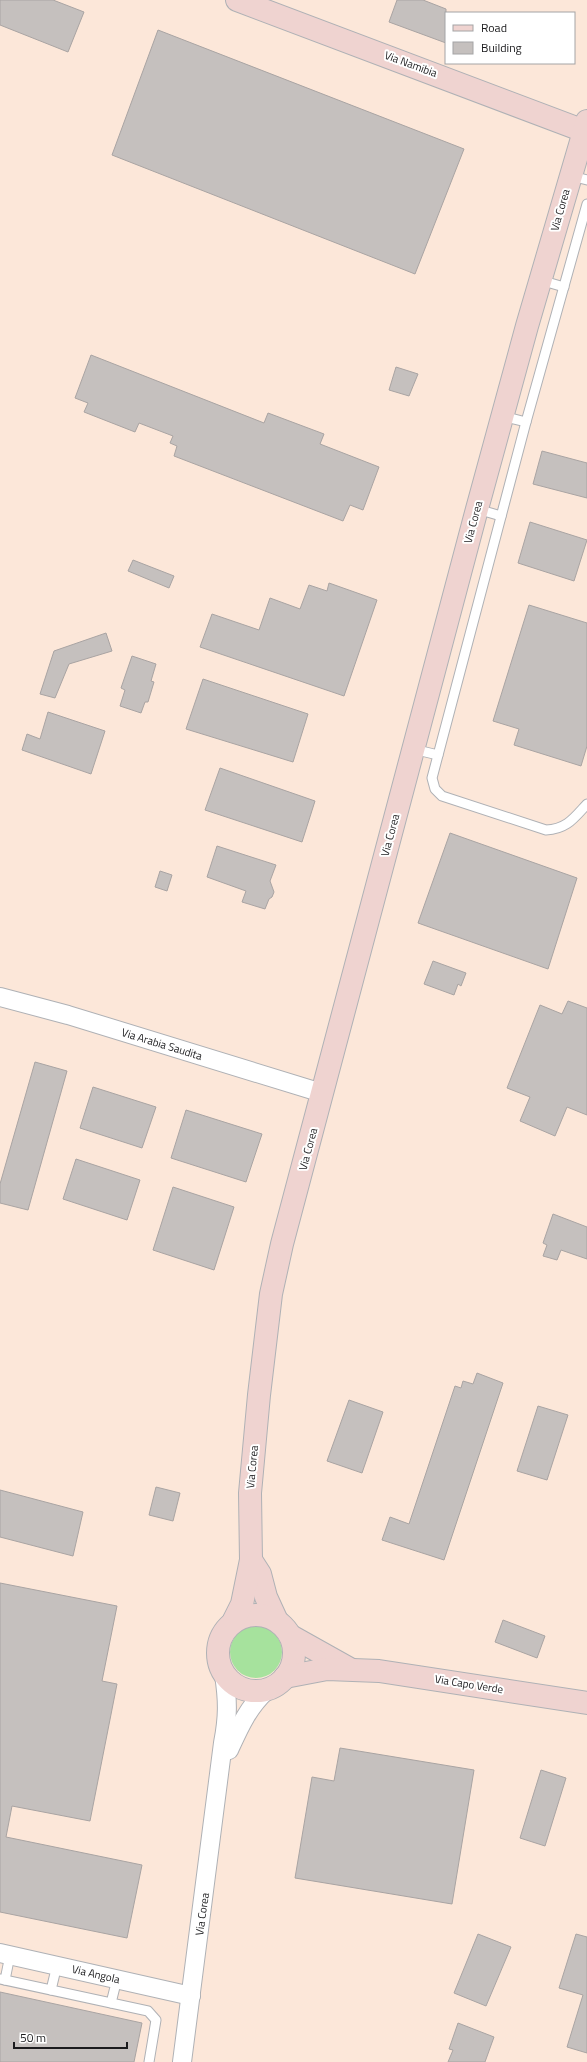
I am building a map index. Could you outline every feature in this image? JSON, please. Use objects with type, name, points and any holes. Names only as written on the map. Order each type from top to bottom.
[{"type":"street","name":"Via Namibia","points":[[237,0],[585,126]]},
{"type":"street","name":"Via Corea","points":[[234,1620],[242,1604],[251,1560],[250,1493],[259,1394],[271,1294],[282,1244],[502,416],[540,280],[578,178],[585,126]]},
{"type":"street","name":"Via Arabia Saudita","points":[[0,997],[68,1015],[322,1093]]},
{"type":"street","points":[[221,1766],[244,1719],[256,1700],[285,1677],[294,1657],[294,1649],[284,1628],[266,1598],[260,1574],[251,1560]]},
{"type":"street","points":[[267,1690],[255,1691],[242,1689],[232,1683],[224,1675],[219,1664],[217,1650],[223,1632],[234,1620],[254,1614],[270,1617],[284,1628],[351,1670]]},
{"type":"street","name":"Via Capo Verde","points":[[285,1677],[327,1669],[379,1671],[587,1703]]},
{"type":"street","name":"Via Corea","points":[[182,2062],[228,1706],[224,1675]]},
{"type":"street","name":"Via Angola","points":[[5,1954],[191,1996]]},
{"type":"lane","points":[[587,204],[526,422],[432,778],[435,789],[442,796],[546,830],[559,829],[569,823],[587,804]]},
{"type":"lane","points":[[540,280],[564,286]]},
{"type":"lane","points":[[502,416],[526,422]]},
{"type":"lane","points":[[477,509],[501,516]]},
{"type":"lane","points":[[413,749],[438,755]]},
{"type":"lane","points":[[5,1954],[3,1979],[148,2011],[156,2020],[149,2062]]},
{"type":"lane","points":[[51,1990],[57,1965]]},
{"type":"lane","points":[[111,2003],[117,1979]]},
{"type":"shaded area","points":[[0,0],[587,0],[587,2062],[0,2062]]},
{"type":"green space","points":[[251,1626],[261,1626],[270,1630],[278,1638],[282,1647],[282,1657],[278,1666],[270,1674],[261,1678],[251,1678],[242,1674],[234,1666],[230,1657],[230,1647],[234,1638],[242,1630]]},
{"type":"building","points":[[0,0],[53,0],[84,12],[68,52],[0,25]]},
{"type":"building","points":[[397,0],[423,0],[446,9],[445,43],[389,22]]},
{"type":"building","points":[[158,30],[464,149],[415,274],[112,155]]},
{"type":"building","points":[[91,355],[264,423],[268,413],[324,434],[320,444],[379,467],[363,510],[350,505],[343,521],[174,456],[177,446],[170,443],[173,436],[139,423],[135,432],[84,412],[88,403],[75,398]]},
{"type":"building","points":[[396,367],[418,374],[409,396],[389,390]]},
{"type":"building","points":[[542,451],[587,463],[587,498],[533,484]]},
{"type":"building","points":[[530,522],[587,540],[574,581],[518,563]]},
{"type":"building","points":[[133,560],[174,576],[169,588],[128,571]]},
{"type":"building","points":[[329,583],[377,600],[344,696],[200,647],[212,614],[259,630],[270,598],[300,609],[309,585],[327,591]]},
{"type":"building","points":[[529,605],[587,623],[587,746],[581,766],[514,745],[519,729],[493,721]]},
{"type":"building","points":[[106,633],[112,651],[69,664],[55,698],[40,694],[54,651]]},
{"type":"building","points":[[132,656],[156,664],[151,681],[154,682],[148,702],[145,702],[141,713],[120,706],[125,690],[121,688]]},
{"type":"building","points":[[203,679],[308,714],[293,762],[186,729]]},
{"type":"building","points":[[48,712],[105,731],[91,774],[22,750],[27,734],[40,739]]},
{"type":"building","points":[[220,768],[315,801],[302,842],[205,810]]},
{"type":"building","points":[[450,833],[577,878],[548,969],[418,923]]},
{"type":"building","points":[[217,846],[276,865],[270,881],[274,892],[265,909],[242,902],[246,891],[207,877]]},
{"type":"building","points":[[160,871],[172,875],[167,891],[155,887]]},
{"type":"building","points":[[433,961],[466,973],[461,986],[458,984],[454,995],[424,984]]},
{"type":"building","points":[[568,1001],[587,1008],[587,1115],[567,1107],[555,1136],[520,1121],[530,1097],[507,1088],[540,1005],[562,1014]]},
{"type":"building","points":[[35,1062],[67,1071],[28,1210],[0,1203],[0,1184]]},
{"type":"building","points":[[93,1087],[156,1107],[142,1148],[80,1128]]},
{"type":"building","points":[[186,1110],[262,1134],[246,1182],[171,1158]]},
{"type":"building","points":[[76,1159],[140,1180],[127,1220],[63,1199]]},
{"type":"building","points":[[173,1187],[234,1207],[214,1270],[153,1250]]},
{"type":"building","points":[[553,1214],[587,1227],[587,1259],[561,1250],[557,1260],[543,1256],[547,1245],[543,1243]]},
{"type":"building","points":[[477,1373],[503,1383],[444,1560],[382,1540],[390,1517],[409,1524],[455,1386],[461,1388],[463,1381],[473,1384]]},
{"type":"building","points":[[349,1400],[383,1412],[362,1473],[327,1461]]},
{"type":"building","points":[[538,1406],[568,1415],[547,1480],[517,1471]]},
{"type":"building","points":[[156,1487],[180,1493],[173,1521],[149,1515]]},
{"type":"building","points":[[0,1490],[83,1512],[73,1556],[0,1537]]},
{"type":"building","points":[[0,1583],[117,1606],[102,1681],[117,1684],[90,1821],[12,1806],[6,1837],[142,1865],[127,1938],[0,1912]]},
{"type":"building","points":[[503,1620],[545,1636],[537,1658],[495,1642]]},
{"type":"building","points":[[340,1748],[474,1770],[452,1904],[295,1878],[312,1777],[334,1781]]},
{"type":"building","points":[[541,1770],[566,1778],[545,1846],[520,1838]]},
{"type":"building","points":[[478,1934],[511,1947],[486,2006],[454,1993]]},
{"type":"building","points":[[576,1934],[587,1937],[587,2053],[567,2047],[583,1995],[559,1988]]},
{"type":"building","points":[[0,1992],[142,2023],[134,2062],[0,2062]]},
{"type":"building","points":[[458,2023],[494,2037],[485,2062],[448,2062],[453,2050],[449,2049]]}]
